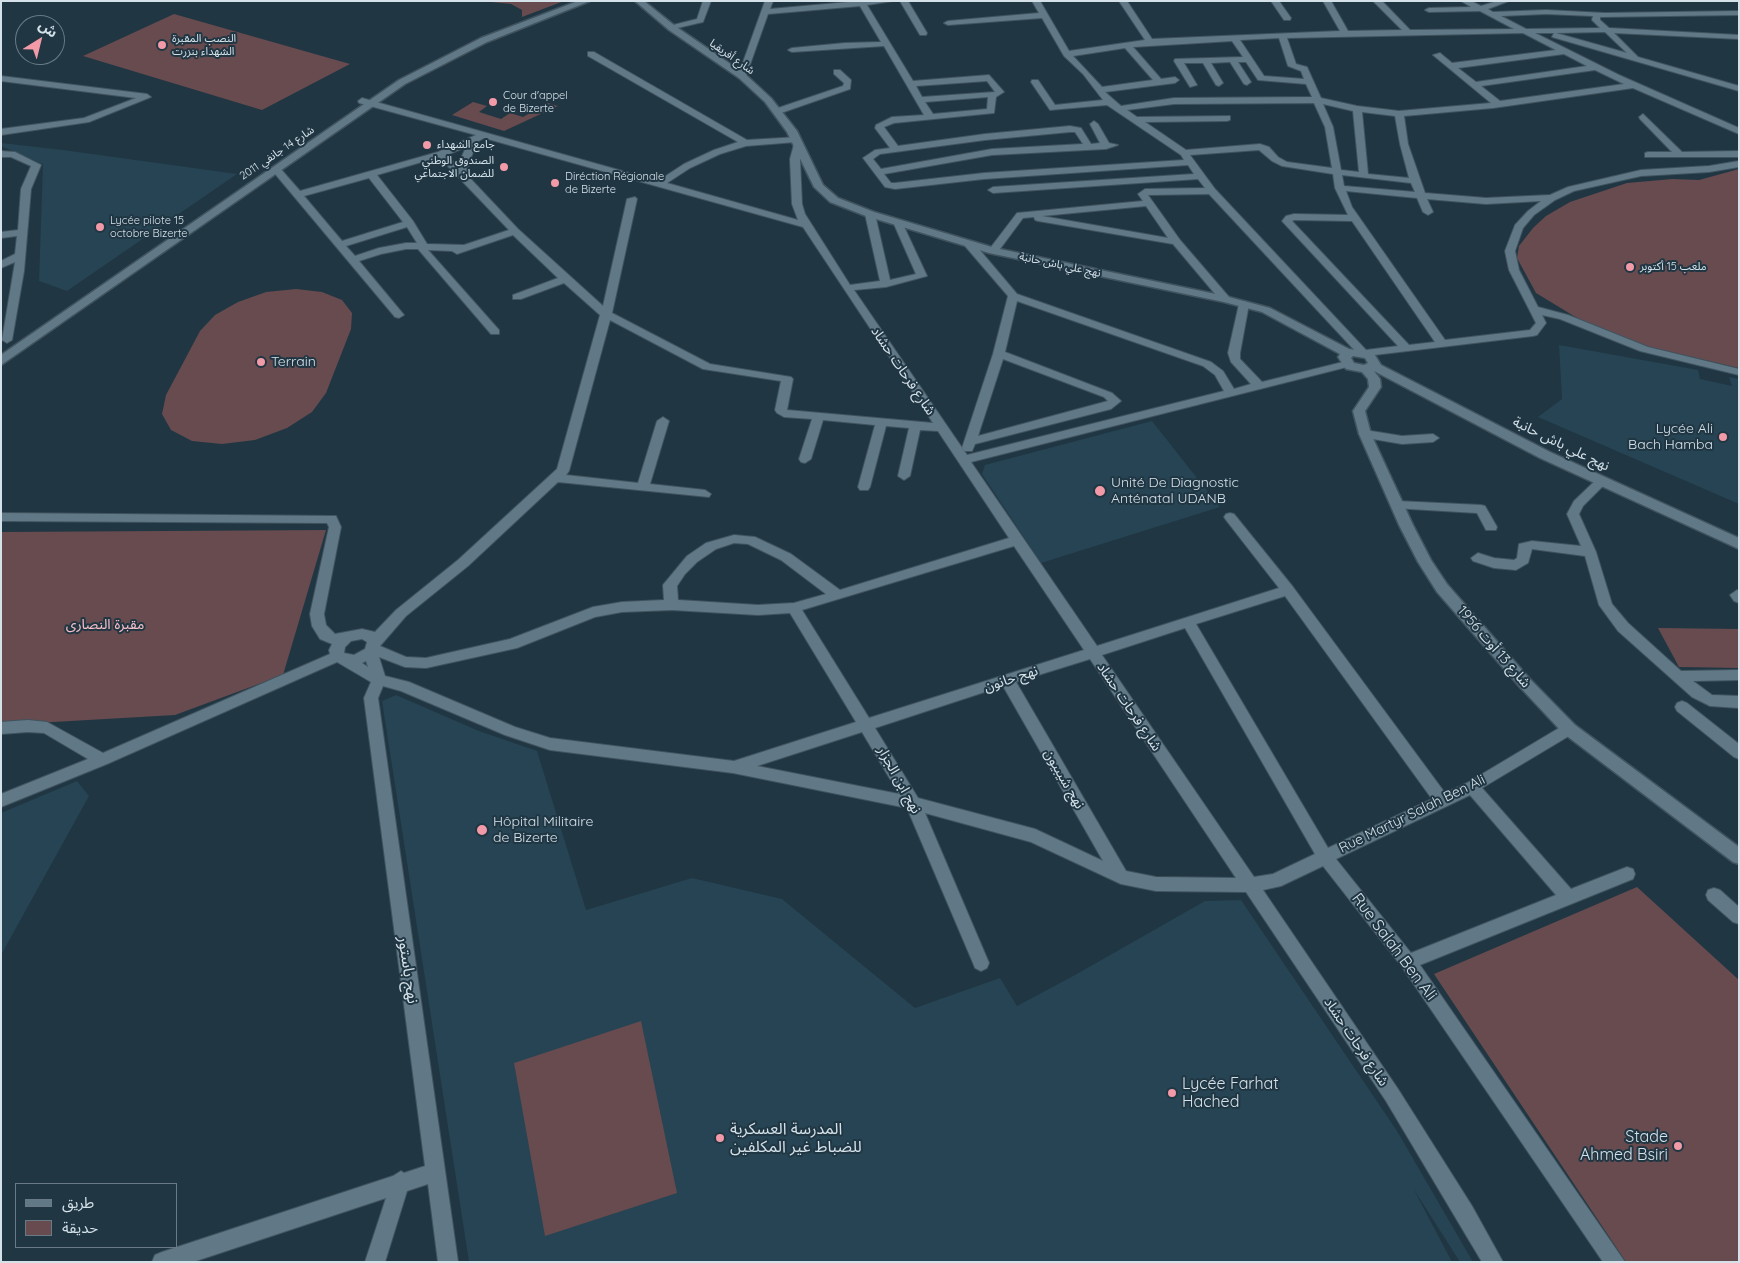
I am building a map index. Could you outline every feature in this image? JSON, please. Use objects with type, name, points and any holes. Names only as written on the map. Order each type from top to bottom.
[{"type":"street","name":"شارع 14 جانفي 2011","points":[[1,361],[10,342],[276,169],[409,71],[452,48],[574,1]]},
{"type":"street","name":"شارع 14 جانفي 2011","points":[[1,351],[10,342],[367,103],[458,51],[538,18],[586,1]]},
{"type":"street","name":"شارع أفريقيا","points":[[639,1],[672,28],[742,76],[778,111],[797,141]]},
{"type":"street","points":[[672,28],[700,20],[707,1]]},
{"type":"street","points":[[767,5],[789,1]]},
{"type":"street","points":[[767,5],[889,1]]},
{"type":"street","points":[[904,1],[923,33]]},
{"type":"street","points":[[1036,1],[1067,54],[1109,102],[1184,153],[1212,191],[1364,353],[1374,359],[1370,367]]},
{"type":"street","points":[[1123,1],[1150,42]]},
{"type":"street","points":[[1275,1],[1287,18]]},
{"type":"street","points":[[1327,1],[1345,33]]},
{"type":"street","points":[[1377,1],[1408,32]]},
{"type":"street","points":[[1465,1],[1596,67],[1739,131]]},
{"type":"street","points":[[1429,10],[1481,9],[1505,1]]},
{"type":"street","points":[[862,3],[930,118]]},
{"type":"street","points":[[742,76],[767,5]]},
{"type":"street","points":[[1493,14],[1546,12],[1602,14],[1683,10],[1737,10]]},
{"type":"street","points":[[1602,14],[1597,15],[1596,20],[1634,57]]},
{"type":"street","points":[[948,23],[1045,15]]},
{"type":"street","points":[[1067,54],[1150,42],[1345,33],[1608,30],[1739,37]]},
{"type":"street","points":[[1540,31],[1739,89]]},
{"type":"street","points":[[1282,36],[1292,66],[1304,69],[1329,127],[1340,188],[1354,218],[1441,343]]},
{"type":"street","points":[[1234,38],[1264,79],[1309,82]]},
{"type":"street","points":[[792,50],[845,45],[885,44]]},
{"type":"street","points":[[1127,45],[1159,82]]},
{"type":"street","points":[[1451,66],[1566,51]]},
{"type":"street","points":[[591,54],[745,143]]},
{"type":"street","points":[[1437,55],[1498,104]]},
{"type":"street","points":[[1205,60],[1219,83]]},
{"type":"street","points":[[1233,60],[1247,82]]},
{"type":"street","points":[[1193,84],[1178,61],[1250,60]]},
{"type":"street","points":[[1473,85],[1596,67]]},
{"type":"street","points":[[778,111],[847,87],[848,82],[837,72]]},
{"type":"street","points":[[1,78],[147,97],[86,120],[1,132]]},
{"type":"street","points":[[911,84],[989,78],[1000,92],[992,95],[919,100]]},
{"type":"street","points":[[1099,90],[1175,80]]},
{"type":"street","points":[[1035,82],[1051,107],[1109,102]]},
{"type":"street","points":[[1118,109],[1174,101],[1317,100],[1357,109],[1399,114],[1498,104],[1634,85]]},
{"type":"street","points":[[896,150],[879,128],[880,125],[892,120],[991,112],[992,95]]},
{"type":"street","points":[[367,103],[806,225]]},
{"type":"street","points":[[1357,109],[1364,176]]},
{"type":"street","points":[[1399,114],[1404,144],[1415,181],[1428,212]]},
{"type":"street","points":[[1643,117],[1679,154]]},
{"type":"street","points":[[1134,120],[1227,118]]},
{"type":"street","points":[[878,172],[992,152],[1110,145],[1094,124]]},
{"type":"street","points":[[1088,147],[1081,132],[1070,129],[985,137],[896,150],[869,156],[869,160],[891,186],[984,176],[1191,162]]},
{"type":"street","points":[[298,195],[441,154],[473,141],[484,134]]},
{"type":"street","points":[[463,174],[468,149],[473,141]]},
{"type":"street","points":[[659,184],[700,158],[745,143],[797,141]]},
{"type":"street","name":"نهج علي باش حانبة","points":[[797,141],[814,179],[825,194],[843,204],[993,251],[1225,299],[1266,310],[1347,358],[1358,368],[1370,367],[1601,482],[1739,544]]},
{"type":"street","name":"شارع فرحات حشاد","points":[[797,141],[795,159],[796,192],[800,214],[806,225],[1392,1096],[1465,1213],[1493,1262]]},
{"type":"street","points":[[1184,153],[1260,147],[1266,149],[1275,159],[1285,164],[1364,176],[1415,181]]},
{"type":"street","points":[[1,154],[12,154],[36,165],[26,189],[10,342]]},
{"type":"street","points":[[441,154],[463,174],[515,231],[565,279],[606,314],[707,367],[786,379],[781,410],[788,414],[942,428]]},
{"type":"street","points":[[1648,156],[1739,154]]},
{"type":"street","points":[[972,155],[984,176]]},
{"type":"street","points":[[964,460],[1259,386],[1364,353],[1533,333],[1541,323],[1510,259],[1511,245],[1518,227],[1531,213],[1552,198],[1586,184],[1641,173],[1709,170],[1739,164]]},
{"type":"street","points":[[276,169],[399,315]]},
{"type":"street","points":[[371,174],[422,240],[421,246],[495,332]]},
{"type":"street","points":[[993,190],[1200,176]]},
{"type":"street","points":[[1340,188],[1501,201],[1552,198]]},
{"type":"street","points":[[1212,191],[1145,192],[1143,194],[1176,242],[1225,299]]},
{"type":"street","points":[[1,516],[332,520],[335,523],[335,527],[317,614],[319,626],[325,635],[333,639],[343,639],[362,634],[401,613],[462,563],[558,478],[567,462],[606,314],[632,199]]},
{"type":"street","points":[[993,251],[1020,215],[1148,203]]},
{"type":"street","points":[[870,214],[886,284]]},
{"type":"street","points":[[1020,215],[1176,242]]},
{"type":"street","points":[[1354,218],[1294,217],[1289,218],[1287,221],[1406,348]]},
{"type":"street","points":[[847,288],[886,284],[918,278],[923,274],[898,222]]},
{"type":"street","points":[[340,245],[410,223]]},
{"type":"street","points":[[432,259],[515,231]]},
{"type":"street","points":[[1,235],[22,233]]},
{"type":"street","points":[[969,244],[1013,296],[1196,360],[1219,373],[1231,392]]},
{"type":"street","points":[[352,260],[394,247],[464,248]]},
{"type":"street","points":[[1,265],[19,256]]},
{"type":"street","points":[[517,297],[565,279]]},
{"type":"street","points":[[1,289],[16,288]]},
{"type":"street","points":[[964,460],[999,354],[1013,296]]},
{"type":"street","points":[[1244,304],[1234,353],[1241,368],[1259,386]]},
{"type":"street","points":[[1536,310],[1564,316],[1592,330],[1644,349],[1739,372]]},
{"type":"street","points":[[970,442],[1107,406],[1115,401],[1108,395],[999,354]]},
{"type":"street","name":"شارع 13 أوت 1956","points":[[1370,367],[1375,387],[1362,404],[1360,411],[1365,434],[1425,562],[1442,588],[1524,682],[1569,729],[1739,857]]},
{"type":"street","points":[[1219,373],[1241,368]]},
{"type":"street","points":[[806,459],[818,418]]},
{"type":"street","points":[[643,487],[663,421]]},
{"type":"street","points":[[864,487],[881,423]]},
{"type":"street","points":[[904,476],[915,426]]},
{"type":"street","points":[[1365,434],[1402,440],[1433,438]]},
{"type":"street","points":[[558,478],[705,494]]},
{"type":"street","points":[[1601,482],[1578,504],[1573,514],[1590,552],[1606,605],[1623,628],[1697,693],[1710,700],[1739,702]]},
{"type":"street","points":[[1397,505],[1481,509],[1491,527]]},
{"type":"street","points":[[1230,517],[1288,590],[1442,801]]},
{"type":"street","points":[[672,605],[669,592],[670,585],[680,571],[692,559],[711,546],[734,538],[750,540],[786,557],[838,596]]},
{"type":"street","points":[[373,647],[405,662],[426,663],[512,644],[593,612],[622,607],[672,605],[758,610],[794,608],[1018,540]]},
{"type":"street","points":[[1478,558],[1494,563],[1516,565],[1523,560],[1524,547],[1532,546],[1590,552]]},
{"type":"street","name":"نهج حانون","points":[[733,767],[1288,590]]},
{"type":"street","name":"نهج ابن الجزار","points":[[794,608],[867,724],[913,803],[981,963]]},
{"type":"street","points":[[1,801],[341,658],[356,660],[373,647],[401,613]]},
{"type":"street","name":"Rue Salah Ben Ali","points":[[1188,622],[1325,857],[1408,962],[1615,1262]]},
{"type":"street","points":[[362,634],[370,636],[379,680]]},
{"type":"street","points":[[343,639],[336,650],[341,658],[379,680]]},
{"type":"street","points":[[1679,676],[1739,675]]},
{"type":"street","name":"Rue Martyr Salah Ben Ali","points":[[379,680],[404,686],[510,730],[550,744],[733,767],[913,803],[1035,836],[1121,877],[1156,884],[1250,884],[1275,881],[1472,787],[1569,729]]},
{"type":"street","name":"نهج باستور","points":[[379,680],[371,698],[448,1262]]},
{"type":"street","name":"نهج شيبيون","points":[[1007,680],[1121,877]]},
{"type":"street","points":[[1682,707],[1739,753]]},
{"type":"street","points":[[1,728],[28,726],[47,728],[102,760]]},
{"type":"street","points":[[1472,787],[1568,898]]},
{"type":"street","points":[[1408,962],[1627,874]]},
{"type":"street","points":[[1714,894],[1739,916]]},
{"type":"street","points":[[162,1262],[402,1181],[436,1172]]},
{"type":"street","points":[[375,1262],[402,1181]]},
{"type":"shaded area","name":"Lycée pilote 15 octobre Bizerte","points":[[1,143],[237,174],[67,291],[39,281],[43,164],[1,146]]},
{"type":"shaded area","points":[[1559,345],[1698,370],[1700,379],[1732,386],[1729,377],[1739,379],[1739,504],[1538,417],[1562,399]]},
{"type":"shaded area","name":"Unité De Diagnostic Anténatal UDANB","points":[[1152,421],[1220,507],[1041,563],[982,474],[985,465]]},
{"type":"shaded area","points":[[396,695],[479,731],[537,751],[586,910],[692,878],[782,899],[915,1008],[1000,978],[1017,1006],[1205,901],[1241,900],[1397,1131],[1473,1262],[1460,1262],[1413,1188],[1452,1262],[469,1262],[382,701]]},
{"type":"shaded area","points":[[77,781],[89,796],[1,955],[1,813]]},
{"type":"green space","points":[[481,1],[564,1],[522,17],[522,10],[511,4]]},
{"type":"green space","points":[[174,14],[350,64],[262,110],[83,56]]},
{"type":"green space","points":[[473,102],[487,106],[479,112],[501,119],[510,113],[523,117],[548,103],[558,106],[504,131],[452,115]]},
{"type":"green space","name":"ملعب 15 أكتوبر","points":[[1739,169],[1739,368],[1649,347],[1587,324],[1536,293],[1517,258],[1519,246],[1533,228],[1546,216],[1570,202],[1627,183],[1672,179],[1699,180]]},
{"type":"green space","points":[[296,289],[322,292],[342,300],[352,313],[351,329],[326,393],[312,412],[287,428],[255,440],[222,444],[192,441],[171,430],[162,414],[166,395],[200,331],[215,315],[238,302],[266,292]]},
{"type":"green space","name":"مقبرة النصارى","points":[[326,530],[283,675],[175,715],[1,725],[1,532]]},
{"type":"green space","points":[[1658,628],[1739,629],[1739,668],[1679,667]]},
{"type":"green space","points":[[1637,887],[1739,980],[1739,1262],[1626,1262],[1434,974]]},
{"type":"green space","points":[[641,1021],[677,1193],[545,1236],[514,1063]]},
{"type":"place","name":"النصب المقبرة الشهداء بنزرت","points":[[162,45]]},
{"type":"place","name":"Cour d'appel de Bizerte","points":[[493,102]]},
{"type":"place","name":"جامع الشهداء","points":[[427,145]]},
{"type":"place","name":"الصندوق الوطني للضمان الاجتماعي","points":[[504,167]]},
{"type":"place","name":"Diréction Régionale de Bizerte","points":[[555,183]]},
{"type":"place","name":"Lycée pilote 15 octobre Bizerte","points":[[100,227]]},
{"type":"place","name":"ملعب 15 أكتوبر","points":[[1630,267]]},
{"type":"place","name":"Terrain","points":[[261,362]]},
{"type":"place","name":"Lycée Ali Bach Hamba","points":[[1723,437]]},
{"type":"place","name":"Unité De Diagnostic Anténatal UDANB","points":[[1100,491]]},
{"type":"place","name":"Hôpital Militaire de Bizerte","points":[[482,830]]},
{"type":"place","name":"Lycée Farhat Hached","points":[[1172,1093]]},
{"type":"place","name":"المدرسة العسكرية للضباط غير المكلفين","points":[[720,1138]]},
{"type":"place","name":"Stade Ahmed Bsiri","points":[[1678,1146]]}]
